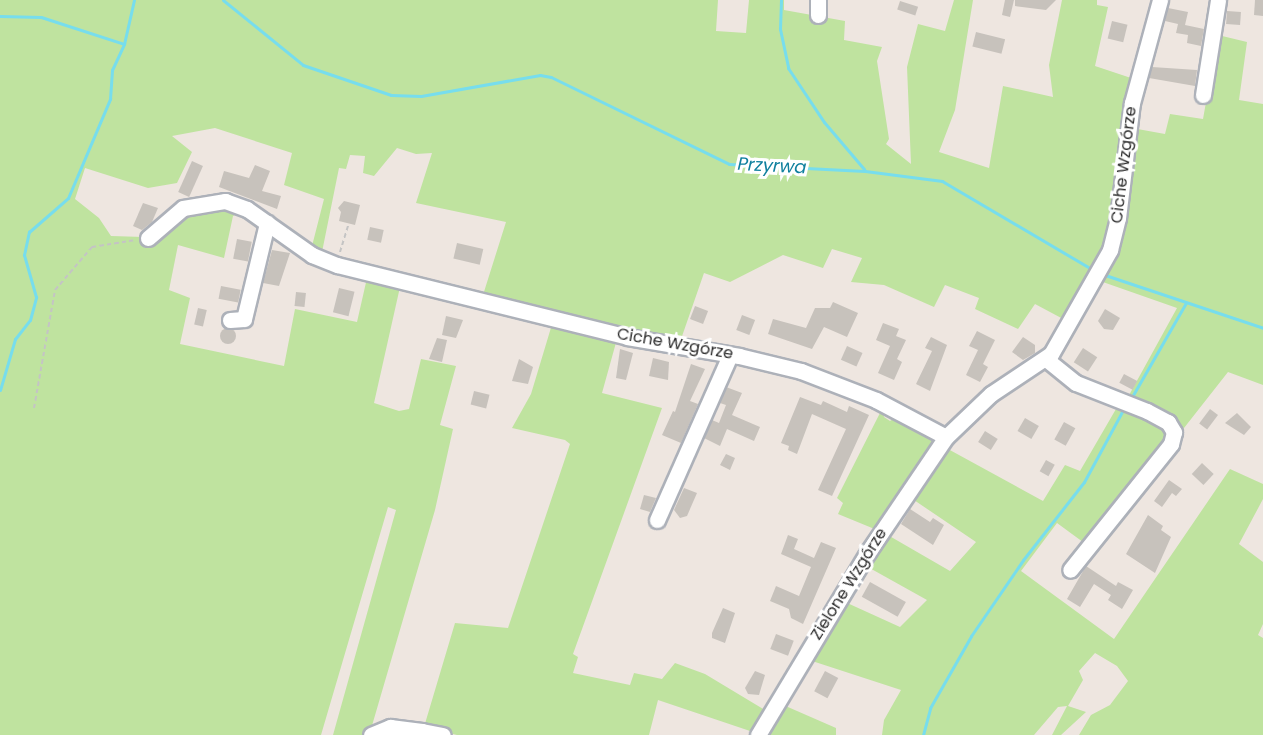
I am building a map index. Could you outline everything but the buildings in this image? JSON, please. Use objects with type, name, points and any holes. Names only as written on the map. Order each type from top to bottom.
[{"type":"street","name":"Ciche Wzgórze","points":[[148,238],[176,212],[213,201],[235,204],[267,223],[312,255],[337,265],[545,314],[627,338],[730,355],[801,371],[860,392],[946,437],[991,394],[1046,359],[1115,237],[1132,103],[1160,0]]},
{"type":"street","points":[[1203,95],[1218,0]]},
{"type":"street","points":[[230,320],[244,319],[267,223]]},
{"type":"street","points":[[657,520],[730,355]]},
{"type":"street","points":[[1046,359],[1076,383],[1147,411],[1168,422],[1174,432],[1171,444],[1070,570]]},
{"type":"street","name":"Zielone Wzgórze","points":[[758,735],[868,552],[946,437]]},
{"type":"street","points":[[371,735],[390,727],[443,735]]},
{"type":"path","points":[[340,252],[348,225]]},
{"type":"path","points":[[34,408],[55,290],[92,247],[148,238]]},
{"type":"green space","points":[[0,0],[718,0],[716,31],[746,33],[749,0],[784,0],[784,10],[845,21],[844,40],[882,47],[877,61],[889,139],[886,144],[911,164],[907,67],[918,24],[945,31],[954,0],[973,0],[955,110],[939,152],[989,168],[1003,86],[1053,97],[1049,65],[1062,0],[1097,0],[1097,5],[1108,7],[1095,66],[1134,79],[1109,241],[1065,320],[1035,304],[1018,329],[975,309],[979,298],[945,285],[934,307],[884,285],[851,282],[862,258],[832,249],[823,268],[783,255],[730,282],[704,273],[680,342],[483,295],[506,222],[416,203],[432,153],[416,154],[397,148],[374,176],[363,173],[365,156],[350,155],[346,169],[339,168],[322,252],[312,246],[324,199],[284,185],[292,153],[215,128],[172,136],[192,152],[177,183],[148,188],[85,168],[75,199],[99,218],[111,236],[144,237],[143,244],[158,236],[180,213],[229,204],[239,213],[233,216],[224,258],[178,245],[169,290],[190,298],[180,344],[284,366],[295,309],[357,322],[367,278],[400,287],[374,403],[399,411],[409,409],[421,359],[456,366],[440,425],[453,429],[435,510],[371,729],[362,735],[333,735],[396,510],[388,507],[321,735],[0,735]]},
{"type":"green space","points":[[1218,35],[1247,42],[1239,100],[1263,104],[1263,385],[1228,372],[1184,428],[1128,397],[1177,308],[1100,281],[1132,128],[1165,134],[1170,114],[1203,119]]},
{"type":"green space","points":[[553,321],[617,339],[602,393],[662,408],[573,654],[578,657],[573,673],[630,685],[634,673],[662,679],[675,663],[705,674],[765,710],[753,732],[658,700],[649,735],[457,735],[424,727],[455,623],[508,628],[570,444],[565,440],[512,428],[531,394]]},
{"type":"green space","points":[[882,409],[884,417],[890,421],[896,417],[935,440],[937,447],[877,530],[838,514],[843,503],[837,498]]},
{"type":"green space","points":[[1116,409],[1164,424],[1168,439],[1087,545],[1057,523],[1021,571],[1114,639],[1230,469],[1263,484],[1263,499],[1239,544],[1263,562],[1263,624],[1258,635],[1263,638],[1263,735],[1079,735],[1091,715],[1110,705],[1128,681],[1117,666],[1095,653],[1079,671],[1083,680],[1068,706],[1086,712],[1061,735],[1052,735],[1067,706],[1058,707],[1034,735],[882,735],[884,720],[901,690],[809,660],[845,602],[900,627],[927,600],[866,566],[886,534],[950,571],[976,542],[911,498],[948,449],[1043,501],[1065,465],[1080,471]]},
{"type":"green space","points":[[781,704],[836,728],[836,735],[764,735]]},
{"type":"waterway","points":[[0,16],[41,17],[124,44],[134,0]]},
{"type":"waterway","name":"Przyrwa","points":[[223,0],[303,65],[391,95],[421,96],[540,75],[551,77],[729,164],[865,171],[942,181],[1093,270]]},
{"type":"waterway","points":[[781,0],[780,29],[788,68],[824,122],[864,169]]},
{"type":"waterway","points":[[0,390],[15,339],[30,320],[36,297],[24,255],[29,232],[68,198],[110,99],[112,70],[124,44]]},
{"type":"waterway","name":"Przyrwa","points":[[1102,274],[1263,328]]},
{"type":"waterway","points":[[1133,395],[1186,303]]},
{"type":"waterway","points":[[923,735],[930,708],[971,636],[1023,560],[1084,482],[1124,408]]}]
